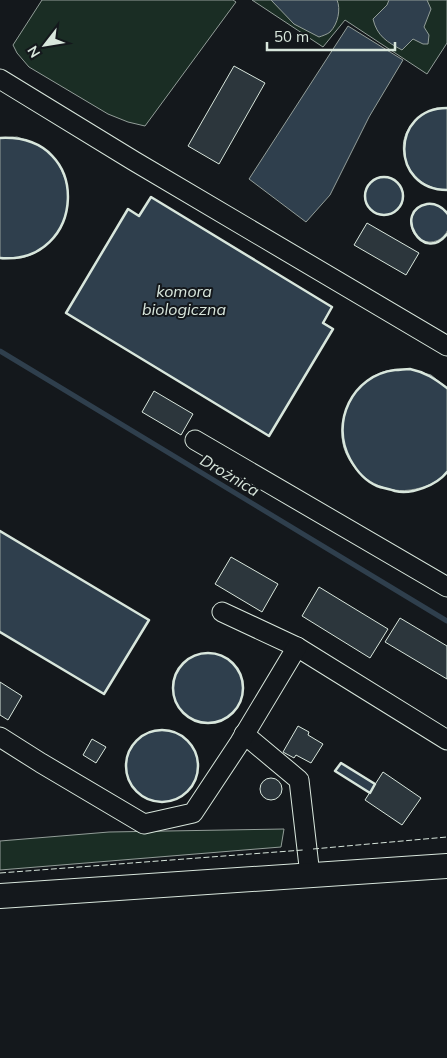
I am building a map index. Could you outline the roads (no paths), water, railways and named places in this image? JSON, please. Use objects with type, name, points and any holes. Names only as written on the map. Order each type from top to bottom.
[{"type":"main road","points":[[0,896],[447,866]]},
{"type":"lane","points":[[0,79],[134,161],[447,346]]},
{"type":"lane","points":[[195,440],[447,587]]},
{"type":"lane","points":[[222,612],[297,647],[447,740]]},
{"type":"lane","points":[[0,737],[144,824],[193,813],[297,647]]},
{"type":"lane","points":[[244,734],[299,780],[310,875]]},
{"type":"water","points":[[271,0],[337,0],[339,12],[337,21],[330,32],[319,37],[294,24]]},
{"type":"water","points":[[389,0],[427,0],[431,9],[424,27],[429,35],[428,44],[423,44],[413,39],[402,50],[387,41],[380,34],[373,19],[387,5]]},
{"type":"water","points":[[348,26],[403,60],[369,117],[330,195],[306,222],[249,179]]},
{"type":"water","points":[[437,108],[447,108],[447,190],[425,184],[416,177],[409,168],[403,147],[405,136],[411,125],[422,115]]},
{"type":"water","points":[[17,137],[38,146],[56,160],[67,186],[67,211],[56,235],[37,252],[25,257],[2,259],[0,258],[0,138]]},
{"type":"water","points":[[384,177],[397,183],[403,196],[397,209],[384,215],[371,209],[365,196],[371,183]]},
{"type":"water","name":"komora biologiczna","points":[[151,197],[332,307],[323,322],[333,329],[269,436],[66,313],[128,209],[139,216]]},
{"type":"water","points":[[430,204],[444,209],[449,223],[444,237],[430,242],[416,237],[411,223],[416,209]]},
{"type":"water","points":[[409,369],[431,375],[447,388],[447,472],[435,482],[425,486],[410,490],[389,489],[370,481],[354,467],[344,448],[342,424],[350,401],[365,382],[386,371]]},
{"type":"water","points":[[0,531],[149,620],[104,694],[0,632]]},
{"type":"water","points":[[215,653],[228,659],[237,668],[241,674],[243,688],[241,702],[233,713],[222,721],[201,723],[194,721],[183,713],[175,702],[173,681],[175,674],[183,663],[194,655]]},
{"type":"water","points":[[162,730],[182,736],[192,746],[198,766],[192,786],[182,796],[162,802],[142,796],[132,786],[126,766],[132,746],[142,736]]},
{"type":"water","points":[[341,763],[375,784],[370,793],[335,771]]},
{"type":"waterway","name":"Drożnica","points":[[0,351],[447,621]]}]
